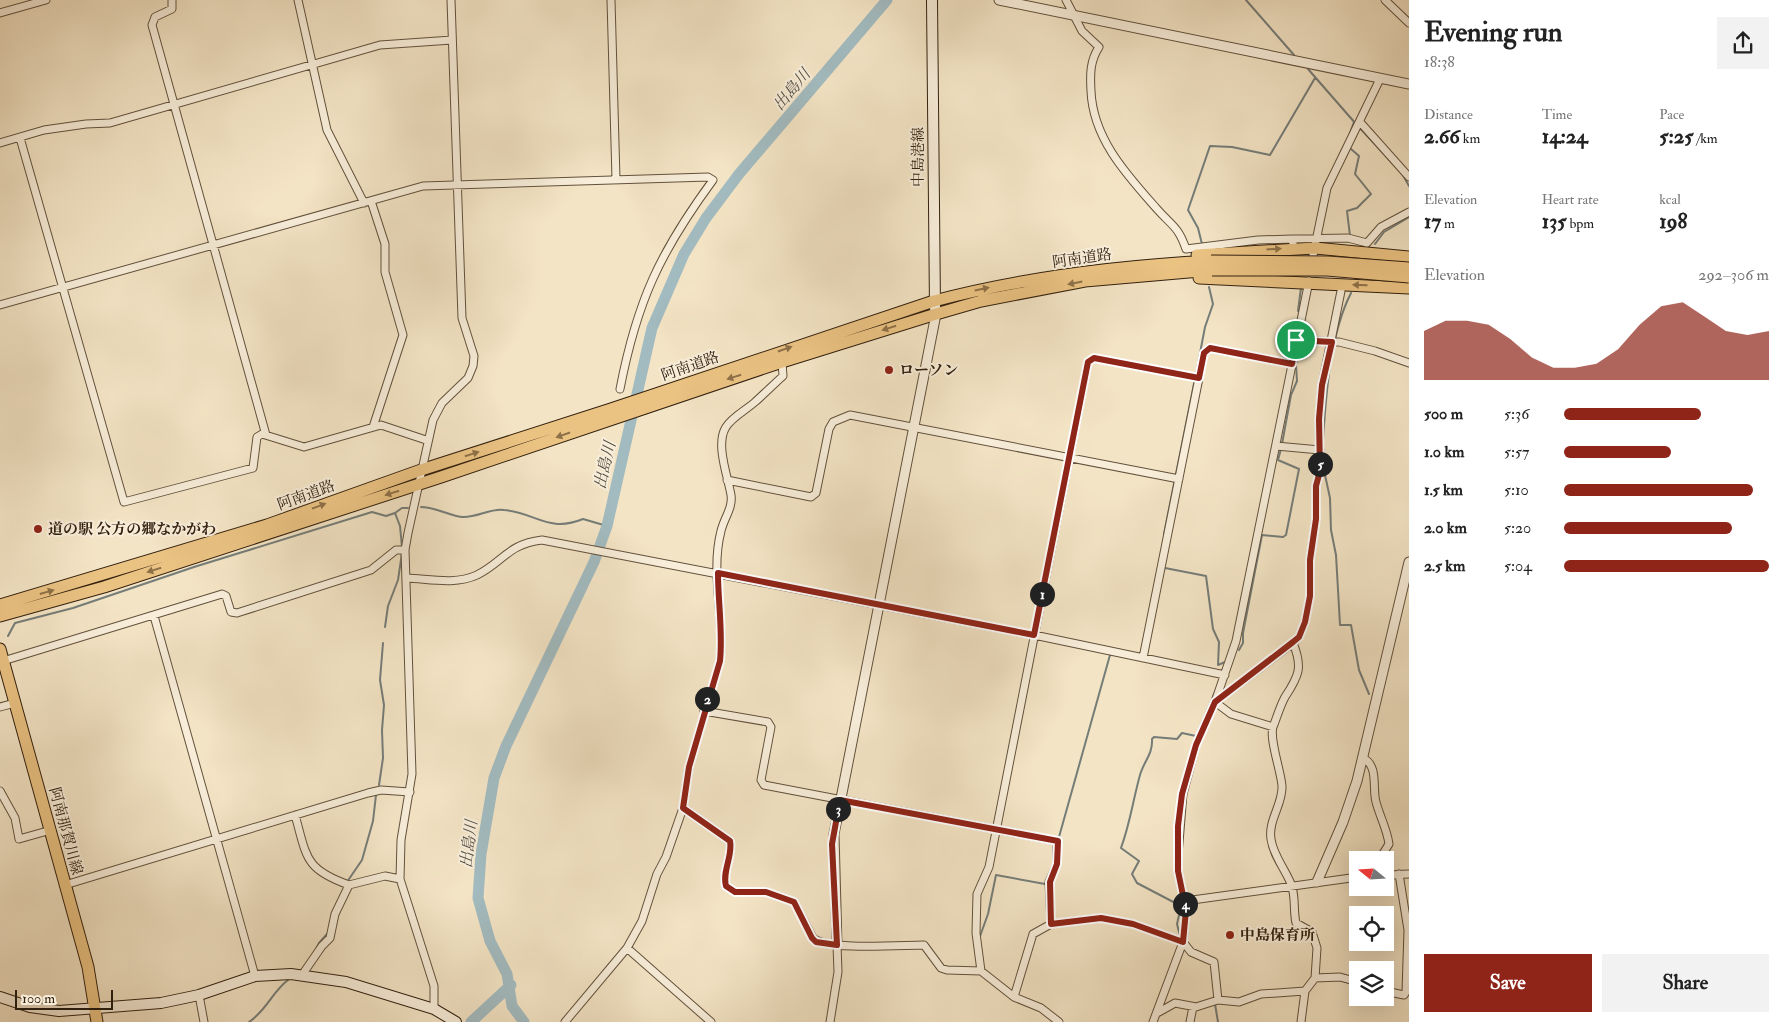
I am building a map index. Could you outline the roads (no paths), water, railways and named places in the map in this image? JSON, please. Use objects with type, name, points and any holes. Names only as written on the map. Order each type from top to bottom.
[{"type":"main road","name":"中島港線","points":[[932,0],[934,300],[936,314]]},
{"type":"main road","points":[[1122,272],[1202,254],[1293,244],[1316,243],[1409,257]]},
{"type":"main road","name":"阿南道路","points":[[0,616],[104,587],[417,485],[610,414],[934,300],[980,289],[1122,272],[1211,266],[1328,262],[1409,268]]},
{"type":"main road","name":"阿南道路","points":[[1211,266],[1327,270],[1409,277]]},
{"type":"main road","name":"阿南道路","points":[[656,398],[991,299],[1085,282],[1122,272]]},
{"type":"main road","points":[[1122,272],[1308,284],[1409,288]]},
{"type":"main road","name":"阿南道路","points":[[0,605],[267,525],[421,470],[610,414]]},
{"type":"main road","name":"阿南那賀川線","points":[[0,648],[88,967],[97,1022]]},
{"type":"main road","points":[[0,997],[42,1010],[59,1011],[94,1006],[161,1003],[198,995],[255,976],[275,974],[346,982],[434,1009],[456,1022]]},
{"type":"street","points":[[0,13],[46,0]]},
{"type":"street","points":[[172,0],[172,9],[155,17],[152,25],[266,435]]},
{"type":"street","points":[[298,0],[327,130],[368,202],[385,244],[385,272],[403,335],[373,426]]},
{"type":"street","points":[[434,1009],[434,986],[400,879],[400,849],[410,792],[413,748],[405,550],[426,440],[433,420],[442,403],[468,378],[473,366],[474,356],[462,318],[451,0]]},
{"type":"street","points":[[611,0],[616,180]]},
{"type":"street","points":[[999,0],[1409,84]]},
{"type":"street","points":[[1066,0],[1082,31],[1099,47],[1092,58],[1091,102],[1105,144],[1159,211],[1176,226],[1186,249],[1258,240],[1293,244]]},
{"type":"street","points":[[1386,0],[1409,22]]},
{"type":"street","points":[[0,143],[44,130],[86,124],[110,123],[392,43],[452,40]]},
{"type":"street","points":[[1153,1022],[1159,1012],[1172,969],[1183,942],[1185,901],[1178,871],[1182,794],[1196,745],[1225,676],[1236,641],[1279,447],[1292,364],[1299,340],[1308,284],[1328,188],[1380,79]]},
{"type":"street","points":[[1359,125],[1409,177]]},
{"type":"street","points":[[20,138],[124,502],[253,468],[257,437],[266,435],[304,447],[381,425],[426,440]]},
{"type":"street","points":[[0,304],[423,186],[708,176],[713,180],[673,237],[641,304],[628,346],[620,389]]},
{"type":"street","points":[[1316,243],[1350,239],[1367,244],[1381,227],[1409,212]]},
{"type":"street","points":[[1215,702],[1299,637],[1305,622],[1310,596],[1310,560],[1316,519],[1316,486],[1320,471],[1319,419],[1322,385],[1335,342],[1341,291]]},
{"type":"street","points":[[830,1022],[838,972],[832,844],[936,314]]},
{"type":"street","points":[[1299,340],[1335,342],[1375,351],[1409,363]]},
{"type":"street","points":[[1143,658],[1196,378],[1204,353],[1210,348],[1292,364]]},
{"type":"street","points":[[981,971],[976,933],[977,894],[987,876],[1088,362],[1094,358],[1196,378]]},
{"type":"street","points":[[565,1022],[627,948],[642,921],[657,874],[666,858],[683,808],[689,767],[720,661],[722,646],[718,607],[718,573],[721,531],[730,509],[731,496],[723,460],[723,435],[726,427],[783,376],[782,362]]},
{"type":"street","points":[[727,480],[811,496],[816,493],[829,430],[833,422],[850,415],[1176,479]]},
{"type":"street","points":[[1279,447],[1320,450]]},
{"type":"street","points":[[407,578],[456,581],[467,579],[479,574],[513,548],[527,542],[542,540],[1034,635],[1225,676]]},
{"type":"street","points":[[4,662],[222,594],[226,596],[231,612],[237,612],[371,570],[396,550],[405,550]]},
{"type":"street","points":[[1317,882],[1343,822],[1363,758],[1409,562]]},
{"type":"street","points":[[154,616],[255,976]]},
{"type":"street","points":[[1293,642],[1299,656],[1296,682],[1284,698],[1270,734],[1274,744],[1282,789],[1270,836],[1272,845],[1292,886],[1296,922],[1312,932],[1317,948],[1315,978],[1305,991],[1301,1022]]},
{"type":"street","points":[[1215,702],[1231,714],[1273,726]]},
{"type":"street","points":[[0,707],[15,704]]},
{"type":"street","points":[[704,711],[768,722],[771,727],[761,780],[764,785],[1058,841],[1057,864],[1050,882],[1051,924]]},
{"type":"street","points":[[1363,758],[1368,761],[1374,774],[1375,800],[1387,831],[1389,844],[1385,851]]},
{"type":"street","points":[[65,885],[216,838],[381,790],[410,792]]},
{"type":"street","points":[[0,791],[15,818],[19,839],[51,830]]},
{"type":"street","points":[[683,808],[730,841],[731,847],[724,879],[726,886],[731,891],[766,892],[794,902],[812,938],[816,942],[837,945],[924,946],[941,968],[947,970],[981,971],[1015,995],[1042,1008],[1059,1022]]},
{"type":"street","points":[[295,815],[309,862],[315,868],[349,885],[385,876],[400,879]]},
{"type":"street","points":[[1394,874],[1409,874]]},
{"type":"street","points":[[1394,994],[1404,995],[1407,992],[1408,930],[1399,874]]},
{"type":"street","points":[[1185,901],[1349,878]]},
{"type":"street","points":[[302,976],[322,946],[330,938],[335,914],[349,885]]},
{"type":"street","points":[[1015,995],[1030,941],[1034,934],[1051,924],[1101,918],[1133,924],[1183,942],[1191,952],[1214,962],[1218,1000]]},
{"type":"street","points":[[627,948],[711,1022]]},
{"type":"street","points":[[1315,978],[1340,977],[1349,980]]},
{"type":"street","points":[[1159,1012],[1175,1003],[1193,1007],[1218,1000],[1239,1002],[1261,994],[1305,991]]},
{"type":"street","points":[[198,995],[204,1022]]},
{"type":"street","points":[[1190,1022],[1193,1007]]},
{"type":"waterway","name":"出島川","points":[[524,1022],[512,1006],[507,974],[490,941],[478,898],[481,854],[494,778],[506,746],[594,562],[607,526],[652,328],[684,254],[706,218],[739,174],[887,0]]},
{"type":"waterway","points":[[1246,0],[1294,55]]},
{"type":"waterway","points":[[1308,69],[1356,124]]},
{"type":"waterway","points":[[1202,244],[1198,228],[1188,210],[1210,146],[1232,147],[1270,155],[1315,78]]},
{"type":"waterway","points":[[1350,133],[1354,122]]},
{"type":"waterway","points":[[1359,127],[1395,166]]},
{"type":"waterway","points":[[1350,236],[1347,211],[1357,208],[1371,194],[1355,174],[1359,156],[1351,149]]},
{"type":"waterway","points":[[1403,175],[1409,186]]},
{"type":"waterway","points":[[1375,244],[1384,232],[1409,217]]},
{"type":"waterway","points":[[1196,374],[1205,327],[1213,304],[1209,287]]},
{"type":"waterway","points":[[1298,311],[1301,288]]},
{"type":"waterway","points":[[1323,440],[1330,365],[1338,327],[1351,293]]},
{"type":"waterway","points":[[1282,444],[1291,395],[1297,381],[1296,364],[1305,314]]},
{"type":"waterway","points":[[1164,534],[1195,379]]},
{"type":"waterway","points":[[1239,650],[1243,643],[1243,633],[1262,535],[1283,537],[1286,535],[1299,469],[1278,460],[1281,449]]},
{"type":"waterway","points":[[1323,450],[1325,475],[1330,498],[1331,530],[1336,555],[1340,625],[1351,625],[1359,670],[1369,694]]},
{"type":"waterway","points":[[421,507],[462,517],[494,510],[504,510],[552,523],[571,523],[583,519],[607,526]]},
{"type":"waterway","points":[[402,547],[400,526],[395,513],[402,508],[408,508]]},
{"type":"waterway","points":[[8,636],[15,623],[73,608],[194,567],[372,512],[386,516],[395,513]]},
{"type":"waterway","points":[[385,627],[388,606],[398,580],[402,553]]},
{"type":"waterway","points":[[1165,568],[1206,576],[1213,629],[1219,642],[1218,665],[1225,662]]},
{"type":"waterway","points":[[379,785],[383,758],[382,730],[384,705],[380,680],[383,643]]},
{"type":"waterway","points":[[1059,837],[1110,655]]},
{"type":"waterway","points":[[1199,729],[1216,690]]},
{"type":"waterway","points":[[1180,936],[1177,924],[1181,906],[1137,883],[1132,874],[1139,861],[1121,848],[1140,775],[1150,753],[1152,739],[1154,737],[1177,739],[1182,733],[1196,736]]},
{"type":"waterway","points":[[347,882],[362,860],[373,821],[376,795]]},
{"type":"waterway","points":[[979,939],[988,914],[996,875],[1045,884],[1047,880]]},
{"type":"waterway","points":[[315,951],[328,933]]},
{"type":"waterway","points":[[249,1022],[288,980]]},
{"type":"waterway","name":"出島川","points":[[471,1022],[511,985]]},
{"type":"waterway","points":[[1215,1004],[1218,1022]]},
{"type":"place","name":"ローソン","points":[[889,370]]},
{"type":"place","name":"道の駅 公方の郷なかがわ","points":[[38,529]]},
{"type":"place","name":"中島保育所","points":[[1230,935]]}]
